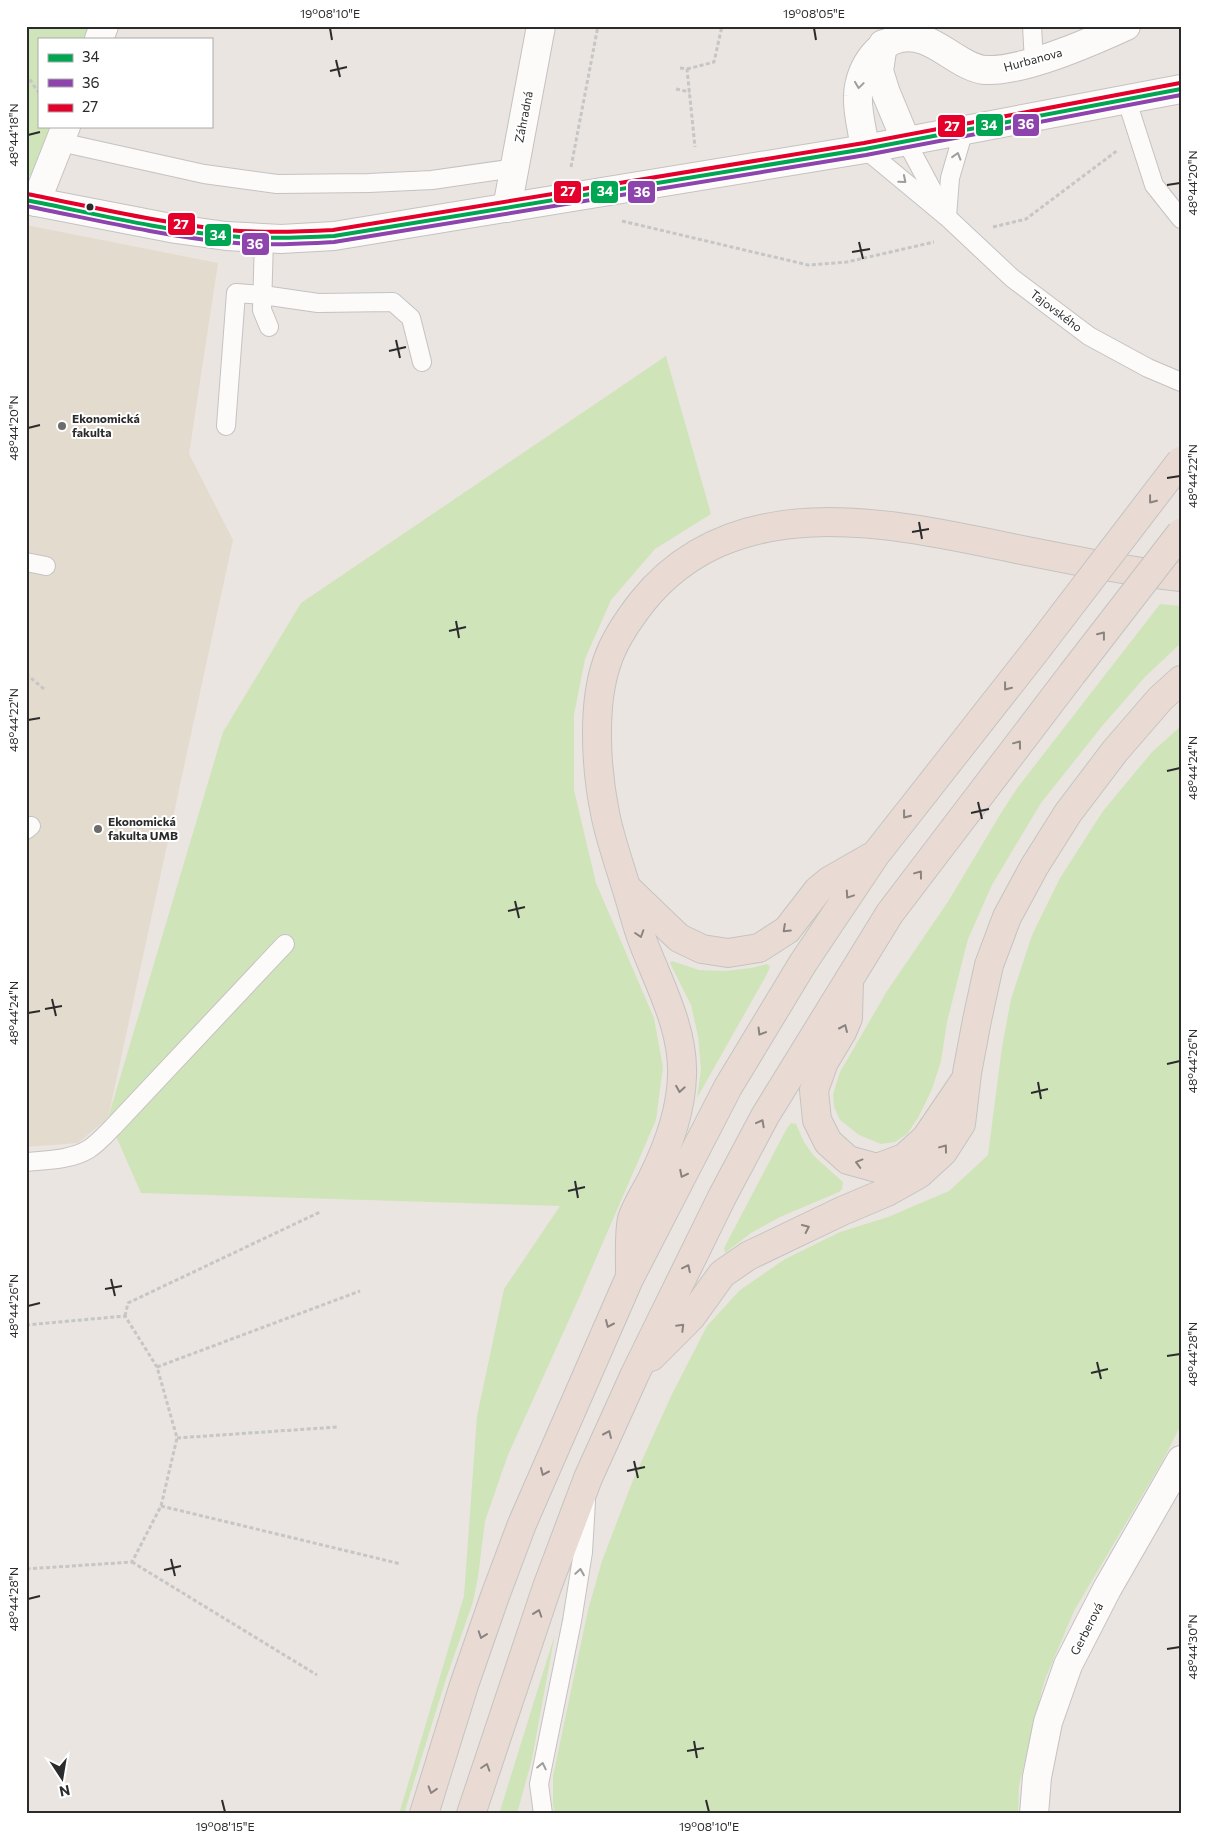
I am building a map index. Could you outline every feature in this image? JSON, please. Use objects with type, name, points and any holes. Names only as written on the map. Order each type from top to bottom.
[{"type":"highway","points":[[424,1814],[495,1596],[522,1524],[629,1279],[728,1087],[803,963],[876,854],[1037,649],[1181,461]]},
{"type":"highway","points":[[629,1279],[632,1219],[663,1157],[676,1117],[682,1075],[679,1042],[670,1008],[641,938],[605,814],[597,750],[598,711],[606,663],[616,639],[656,584],[694,554],[717,542],[750,532],[809,522],[888,525],[943,533],[1128,571],[1181,577]]},
{"type":"highway","points":[[471,1814],[547,1587],[588,1478],[635,1374],[722,1198],[765,1116],[890,913],[1181,534]]},
{"type":"highway","points":[[635,1374],[690,1318],[722,1274],[748,1256],[842,1211],[887,1192],[919,1174],[943,1152],[961,1124],[967,1073],[990,965],[1007,917],[1034,867],[1068,813],[1114,751],[1160,699],[1181,680]]},
{"type":"highway","points":[[626,887],[679,938],[702,949],[728,953],[759,948],[787,930],[818,890],[828,881],[876,854]]},
{"type":"highway","points":[[850,978],[848,1018],[824,1062],[814,1090],[817,1120],[828,1142],[848,1160],[876,1168],[904,1158],[926,1138],[964,1081],[967,1073]]},
{"type":"street","points":[[99,38],[104,26]]},
{"type":"street","name":"Záhradná","points":[[507,208],[541,26]]},
{"type":"street","name":"Hurbanova","points":[[883,44],[903,36],[924,40],[984,70],[1002,69],[1034,62],[1126,26]]},
{"type":"street","points":[[883,44],[879,71],[906,141]]},
{"type":"street","points":[[865,149],[858,98],[859,79],[868,62],[883,44]]},
{"type":"street","points":[[63,134],[31,201],[226,236],[281,240],[334,236],[865,149],[1181,89]]},
{"type":"street","name":"Gerberová","points":[[1034,1814],[1037,1777],[1048,1722],[1068,1665],[1107,1589],[1181,1460]]},
{"type":"lane","points":[[1032,26],[1034,62]]},
{"type":"lane","points":[[1126,98],[1154,185],[1181,219]]},
{"type":"lane","points":[[947,217],[950,178],[964,130]]},
{"type":"lane","points":[[63,134],[204,174],[277,184],[432,180],[515,168]]},
{"type":"lane","name":"Tajovského","points":[[906,141],[947,217]]},
{"type":"lane","name":"Tajovského","points":[[865,149],[947,217],[1012,278],[1089,336],[1148,368],[1181,382]]},
{"type":"lane","points":[[264,238],[262,310],[269,327]]},
{"type":"lane","points":[[226,426],[236,293],[263,294],[318,303],[393,302],[411,318],[422,362]]},
{"type":"lane","points":[[26,562],[46,566]]},
{"type":"lane","points":[[26,1162],[80,1154],[91,1148],[285,944]]},
{"type":"lane","points":[[543,1814],[539,1784],[572,1622],[583,1552],[588,1478]]},
{"type":"path","points":[[570,175],[598,26]]},
{"type":"path","points":[[680,68],[687,69],[714,62],[722,26]]},
{"type":"path","points":[[687,69],[696,152]]},
{"type":"path","points":[[26,74],[38,92]]},
{"type":"path","points":[[676,89],[690,92]]},
{"type":"path","points":[[988,229],[1026,219],[1138,135]]},
{"type":"path","points":[[620,220],[808,265],[847,262],[934,242]]},
{"type":"path","points":[[26,674],[44,689]]},
{"type":"path","points":[[132,1562],[161,1506],[177,1438],[157,1367],[125,1316],[128,1303],[320,1212]]},
{"type":"path","points":[[157,1367],[360,1291]]},
{"type":"path","points":[[26,1325],[125,1316]]},
{"type":"path","points":[[177,1438],[337,1428]]},
{"type":"path","points":[[161,1506],[401,1564]]},
{"type":"path","points":[[26,1569],[132,1562],[317,1675]]},
{"type":"shaded area","name":"Ekonomická fakulta UMB","points":[[26,225],[218,263],[189,454],[233,540],[108,1118],[78,1143],[26,1147]]},
{"type":"green space","points":[[26,26],[89,26],[84,38],[38,38],[38,128],[51,128],[34,174],[26,177]]},
{"type":"green space","points":[[666,356],[711,514],[655,549],[611,600],[585,659],[574,715],[574,790],[596,883],[654,1018],[663,1067],[656,1120],[508,1455],[485,1521],[473,1602],[446,1679],[404,1814],[399,1814],[464,1596],[477,1416],[504,1289],[560,1206],[141,1193],[108,1118],[223,732],[301,603]]},
{"type":"green space","points":[[1160,604],[1181,606],[1181,643],[1145,677],[1103,725],[1041,803],[992,885],[968,939],[947,1022],[941,1061],[932,1089],[918,1118],[907,1134],[895,1142],[881,1144],[859,1135],[840,1120],[834,1107],[833,1094],[840,1072],[887,991],[949,900],[1018,787]]},
{"type":"green space","points":[[1181,726],[1181,1425],[1162,1462],[1074,1611],[1044,1682],[1019,1786],[1018,1814],[555,1814],[553,1805],[553,1776],[588,1610],[602,1561],[633,1480],[672,1394],[707,1326],[740,1290],[785,1259],[840,1232],[888,1217],[949,1191],[988,1155],[1002,1047],[1011,999],[1032,935],[1060,878],[1103,811],[1152,752]]},
{"type":"green space","points":[[672,961],[699,970],[725,971],[767,964],[770,967],[697,1098],[701,1069],[698,1036],[691,1005],[670,963]]},
{"type":"green space","points":[[791,1123],[796,1124],[804,1142],[814,1156],[843,1182],[842,1189],[780,1217],[751,1233],[725,1253],[724,1248]]},
{"type":"green space","points":[[555,1634],[532,1759],[517,1814],[499,1814]]},
{"type":"transit line","name":"27","points":[[27,194],[151,219],[226,230],[253,232],[333,230],[864,143],[1180,83]]},
{"type":"transit line","name":"34","points":[[26,200],[151,225],[202,233],[267,238],[334,236],[865,149],[1181,89]]},
{"type":"transit line","name":"36","points":[[26,206],[150,231],[224,242],[266,244],[334,242],[866,155],[1181,95]]},
{"type":"place","name":"Ekonomická fakulta","points":[[62,426]]},
{"type":"place","name":"Ekonomická fakulta UMB","points":[[98,829]]}]
